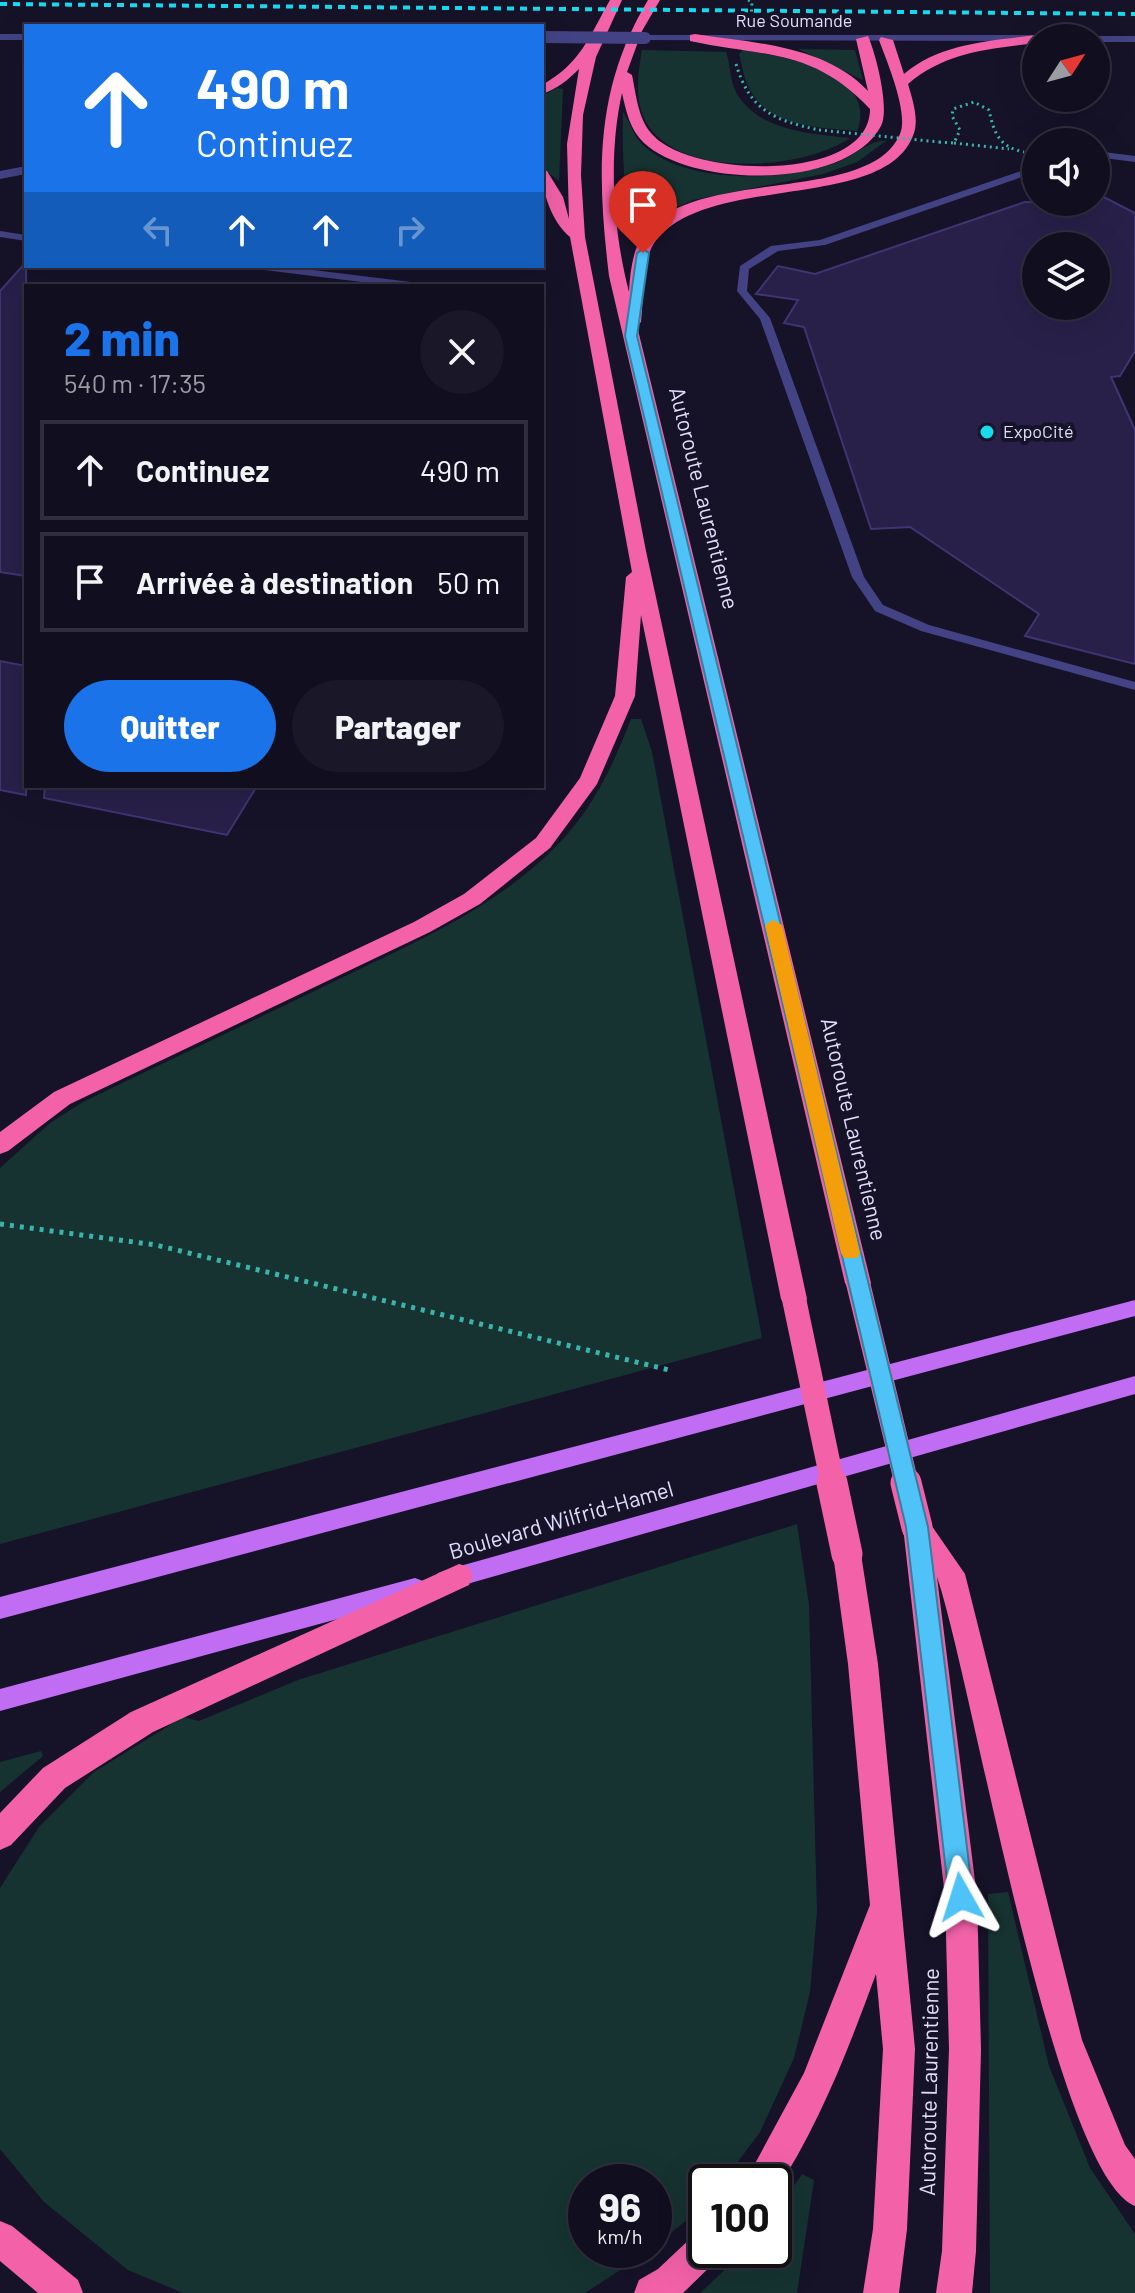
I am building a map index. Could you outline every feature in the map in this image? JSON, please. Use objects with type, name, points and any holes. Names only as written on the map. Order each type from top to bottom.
[{"type":"highway","name":"Autoroute Laurentienne","points":[[616,0],[582,71],[573,185],[578,237],[637,551],[847,1554],[863,1664],[899,2049],[890,2229],[881,2293]]},
{"type":"highway","name":"Autoroute Laurentienne","points":[[654,0],[637,24],[623,61],[607,138],[607,191],[617,276],[917,1527],[961,1897],[965,2049],[959,2251],[954,2293]]},
{"type":"highway","points":[[695,38],[777,52],[823,64],[852,81],[877,110]]},
{"type":"highway","points":[[623,61],[633,113],[643,135],[666,154],[711,169],[762,172],[815,164],[835,157],[861,142],[875,124],[877,110],[863,39]]},
{"type":"highway","points":[[631,336],[643,253],[650,237],[662,224],[704,204],[831,180],[876,165],[903,144],[908,132],[900,84],[886,40]]},
{"type":"highway","points":[[900,84],[922,63],[940,56],[1022,41]]},
{"type":"highway","points":[[544,89],[562,79],[591,48]]},
{"type":"highway","points":[[544,177],[556,197],[561,219],[578,237]]},
{"type":"highway","points":[[0,1145],[62,1098],[460,906],[543,843],[590,779],[625,696],[637,551]]},
{"type":"highway","points":[[917,1527],[951,1574],[1066,2040],[1113,2157],[1135,2189]]},
{"type":"highway","points":[[0,1835],[54,1778],[142,1722],[459,1576]]},
{"type":"highway","points":[[775,2164],[823,2070],[885,1905]]},
{"type":"highway","points":[[0,2238],[65,2293]]},
{"type":"highway","points":[[652,2293],[688,2264]]},
{"type":"main road","points":[[0,1608],[1135,1308]]},
{"type":"main road","name":"Boulevard Wilfrid-Hamel","points":[[0,1700],[459,1576],[1135,1385]]},
{"type":"street","points":[[0,37],[24,37]]},
{"type":"street","name":"Rue Soumande","points":[[544,37],[1022,38]]},
{"type":"street","points":[[1110,39],[1135,39]]},
{"type":"street","points":[[0,167],[24,168]]},
{"type":"street","points":[[0,175],[24,169]]},
{"type":"lane","points":[[1110,156],[1135,159]]},
{"type":"lane","points":[[1022,174],[821,243],[775,248],[744,268],[742,291],[765,318],[858,577],[879,608],[925,628],[1135,686]]},
{"type":"lane","points":[[0,234],[24,238]]},
{"type":"lane","points":[[272,268],[403,284]]},
{"type":"path","points":[[748,0],[752,2],[751,27]]},
{"type":"path","points":[[736,61],[741,86],[770,117],[819,130],[1022,152]]},
{"type":"path","points":[[954,143],[960,130],[952,116],[953,109],[974,102],[989,110],[990,126],[1009,149]]},
{"type":"path","points":[[0,1224],[156,1245],[669,1370]]},
{"type":"green space","points":[[798,49],[855,50],[863,80]]},
{"type":"green space","points":[[642,50],[726,52],[737,94],[759,116],[788,128],[850,138],[829,149],[774,162],[743,164],[713,161],[685,153],[662,141],[642,114],[638,87]]},
{"type":"green space","points":[[743,50],[802,63],[841,81],[854,94],[860,111],[857,131],[797,123],[770,112],[759,103],[748,86],[739,54]]},
{"type":"green space","points":[[557,88],[563,89],[559,181],[544,170],[544,95]]},
{"type":"green space","points":[[623,112],[645,147],[664,159],[711,174],[765,176],[815,169],[842,161],[874,143],[886,141],[857,162],[823,174],[693,200],[658,215],[635,234],[631,232],[625,187]]},
{"type":"green space","points":[[631,719],[641,719],[652,752],[762,1338],[0,1544],[0,1168],[50,1123],[83,1102],[424,938],[517,881],[545,857],[580,818],[605,777]]},
{"type":"green space","points":[[797,1524],[809,1605],[817,1912],[810,1992],[794,2058],[760,2132],[736,2164],[688,2164],[688,2219],[672,2232],[672,2164],[568,2164],[568,2268],[623,2268],[585,2293],[183,2293],[128,2270],[44,2202],[0,2149],[0,1888],[39,1827],[94,1772],[183,1717],[199,1721],[298,1680]]},
{"type":"green space","points":[[41,1751],[43,1756],[0,1792],[0,1762]]},
{"type":"green space","points":[[1008,1892],[1049,2066],[1090,2168],[1135,2234],[1135,2293],[990,2293],[988,1894]]},
{"type":"green space","points":[[802,2174],[814,2180],[797,2293],[700,2293],[727,2268],[792,2268],[792,2189]]},
{"type":"building","name":"ExpoCité","points":[[1110,200],[1135,213],[1135,351],[1120,376],[1111,377],[1135,430],[1135,664],[1025,636],[1039,614],[910,527],[871,529],[804,327],[784,323],[798,300],[756,294],[778,266],[815,274],[1022,203],[1022,216],[1110,216]]},
{"type":"building","points":[[24,264],[24,576],[0,572],[0,291]]},
{"type":"building","points":[[0,661],[24,666],[26,795],[0,790]]},
{"type":"building","points":[[45,788],[256,788],[227,835],[44,798]]},
{"type":"railway","points":[[0,4],[1135,14]]},
{"type":"slow traffic","points":[[773,925],[851,1253]]},
{"type":"place","name":"ExpoCité","points":[[987,432]]},
{"type":"route","points":[[643,253],[631,336],[917,1527],[946,1750],[961,1897]]}]
